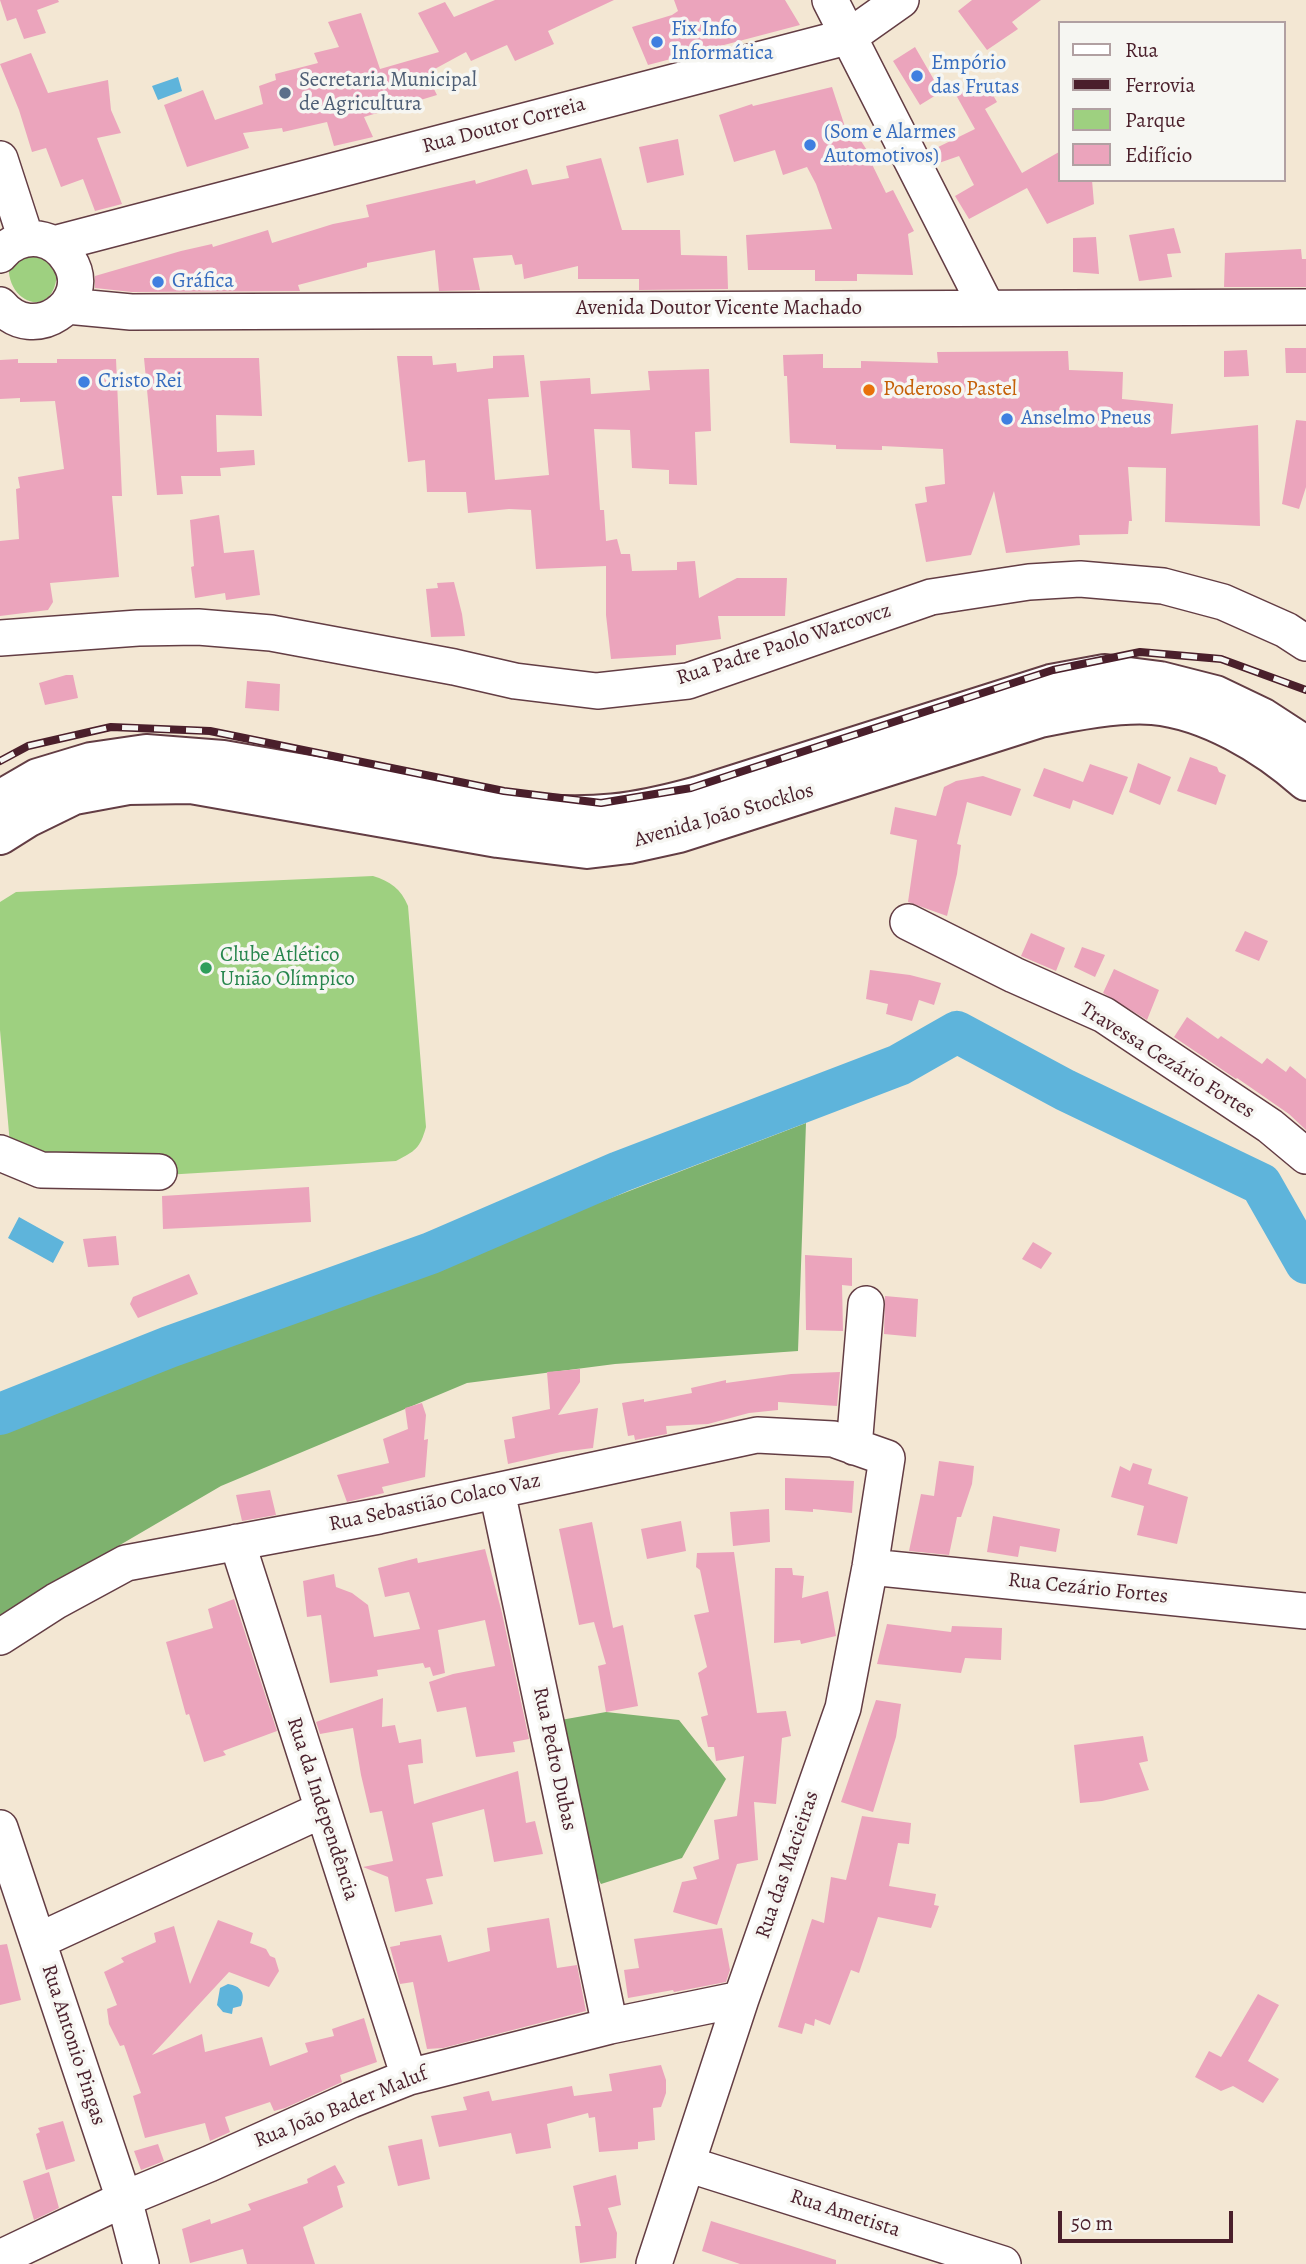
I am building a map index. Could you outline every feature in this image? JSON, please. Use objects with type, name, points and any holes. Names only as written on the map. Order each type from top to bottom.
[{"type":"main road","name":"Avenida João Stocklos","points":[[0,800],[38,778],[91,762],[146,754],[223,760],[526,813],[569,817],[610,815],[649,809],[698,796],[1051,684],[1105,674],[1160,681],[1215,695],[1263,718],[1306,746]]},
{"type":"main road","name":"Avenida João Stocklos","points":[[0,835],[74,794],[128,785],[191,784],[498,838],[587,849],[629,844],[679,833],[1040,718],[1086,709],[1152,705],[1203,716],[1244,737],[1306,781]]},
{"type":"street","points":[[830,0],[987,308]]},
{"type":"street","name":"Rua Doutor Correia","points":[[6,314],[30,322],[44,321],[57,315],[49,267],[98,232],[850,36],[901,0]]},
{"type":"street","points":[[0,159],[49,267]]},
{"type":"street","name":"Avenida Doutor Vicente Machado","points":[[49,267],[131,312],[1306,307]]},
{"type":"street","name":"Rua Padre Paolo Warcovcz","points":[[0,638],[138,628],[198,628],[271,633],[515,681],[597,691],[688,681],[931,597],[1030,582],[1080,579],[1163,586],[1223,602],[1286,630],[1306,643]]},
{"type":"street","name":"Travessa Cezário Fortes","points":[[908,922],[1014,975],[1104,1015],[1270,1126],[1306,1156]]},
{"type":"street","points":[[0,1153],[41,1170],[159,1172]]},
{"type":"street","points":[[854,1447],[866,1304]]},
{"type":"street","name":"Rua Sebastião Colaco Vaz","points":[[0,1637],[57,1601],[126,1563],[379,1516],[757,1436],[833,1440],[887,1458]]},
{"type":"street","name":"Rua das Macieiras","points":[[654,2264],[741,1999],[843,1708],[870,1567],[887,1458]]},
{"type":"street","name":"Rua Pedro Dubas","points":[[497,1491],[610,2026]]},
{"type":"street","name":"Rua da Independência","points":[[237,1542],[409,2077]]},
{"type":"street","name":"Rua Cezário Fortes","points":[[870,1567],[1306,1611]]},
{"type":"street","points":[[38,1941],[322,1810]]},
{"type":"street","name":"Rua Antonio Pingas","points":[[0,1828],[124,2199],[141,2264]]},
{"type":"street","name":"Rua João Bader Maluf","points":[[0,2259],[124,2199],[409,2077],[610,2026],[741,1999]]},
{"type":"street","name":"Rua Ametista","points":[[687,2164],[1003,2264]]},
{"type":"green space","points":[[43,252],[57,273],[54,289],[47,298],[38,302],[29,301],[13,286],[9,273],[10,258]]},
{"type":"green space","name":"Clube Atlético União Olímpico","points":[[373,876],[394,886],[408,906],[426,1127],[419,1145],[412,1152],[396,1161],[49,1182],[11,1156],[0,1030],[0,902],[16,892]]},
{"type":"green space","points":[[806,1123],[798,1351],[615,1364],[467,1383],[221,1486],[0,1615],[0,1433]]},
{"type":"green space","points":[[606,1712],[679,1720],[726,1779],[682,1858],[601,1884],[584,1854],[555,1721]]},
{"type":"water","points":[[178,77],[182,91],[158,100],[152,86]]},
{"type":"water","points":[[19,1217],[64,1242],[53,1263],[8,1238]]},
{"type":"water","points":[[228,1984],[239,1988],[243,1994],[241,2006],[233,2008],[232,2014],[223,2012],[217,2005],[220,1988]]},
{"type":"building","points":[[0,0],[59,2],[37,10],[46,33],[24,39],[16,18],[7,21]]},
{"type":"building","points":[[495,0],[614,0],[548,31],[554,44],[515,61],[507,45],[471,61],[466,52],[431,71],[436,80],[432,85],[437,95],[364,117],[373,137],[334,146],[327,122],[283,132],[282,128],[243,133],[249,148],[187,167],[164,105],[203,90],[215,120],[263,104],[259,86],[276,80],[275,74],[318,63],[314,53],[339,47],[328,22],[361,13],[380,69],[439,52],[418,13],[445,2],[454,17]]},
{"type":"building","points":[[674,0],[785,0],[800,25],[648,65],[632,27],[672,15],[678,11]]},
{"type":"building","points":[[972,0],[1041,0],[1012,22],[1018,29],[987,50],[958,11]]},
{"type":"building","name":"Empório das Frutas","points":[[915,47],[941,92],[920,105],[893,61]]},
{"type":"building","points":[[31,53],[48,93],[108,80],[111,110],[121,133],[97,138],[122,204],[95,211],[83,179],[61,187],[46,148],[32,152],[19,110],[0,64]]},
{"type":"building","points":[[984,80],[997,102],[985,109],[1022,173],[1058,153],[1058,182],[1092,182],[1094,204],[1047,224],[1027,188],[969,219],[955,196],[974,185],[959,156],[936,164],[930,151],[975,129],[956,95]]},
{"type":"building","points":[[832,87],[847,133],[854,130],[870,155],[868,156],[886,193],[893,190],[914,231],[908,234],[913,275],[857,274],[857,281],[815,281],[815,270],[748,270],[746,235],[832,229],[807,167],[783,175],[775,150],[734,162],[719,115],[752,104],[753,106]]},
{"type":"building","points":[[678,139],[684,175],[647,183],[639,147]]},
{"type":"building","points":[[601,158],[622,230],[680,230],[681,255],[727,256],[728,289],[639,290],[639,279],[578,279],[578,266],[524,279],[522,264],[515,265],[512,255],[473,258],[480,290],[439,291],[435,250],[367,263],[367,267],[298,285],[300,291],[132,292],[95,288],[95,276],[181,251],[212,244],[213,247],[268,230],[272,243],[333,224],[369,217],[366,205],[475,180],[476,184],[527,169],[532,185],[569,178],[566,166]]},
{"type":"building","points":[[1174,228],[1181,253],[1167,254],[1172,277],[1139,281],[1129,235]]},
{"type":"building","points":[[1096,237],[1099,274],[1073,272],[1073,238]]},
{"type":"building","points":[[1301,249],[1302,259],[1306,259],[1306,287],[1224,287],[1225,253]]},
{"type":"building","points":[[1285,348],[1306,348],[1306,373],[1286,373]]},
{"type":"building","points":[[1247,350],[1249,376],[1224,377],[1224,351]]},
{"type":"building","points":[[1068,351],[1069,370],[1123,372],[1122,399],[1173,404],[1171,434],[1258,425],[1260,526],[1165,522],[1166,468],[1128,467],[1132,521],[1129,521],[1128,534],[1079,535],[1080,545],[1006,553],[994,491],[971,555],[926,562],[915,504],[927,502],[925,487],[945,484],[943,449],[882,446],[882,450],[836,449],[836,445],[790,443],[787,376],[784,376],[783,355],[823,354],[823,368],[861,368],[861,361],[938,363],[937,352]]},
{"type":"building","points":[[524,355],[529,397],[488,399],[495,480],[549,475],[540,381],[590,378],[591,394],[650,390],[648,371],[709,369],[711,431],[695,432],[697,485],[669,484],[669,470],[632,468],[630,430],[594,429],[600,510],[604,510],[606,541],[617,539],[621,554],[630,554],[632,571],[677,570],[677,562],[695,561],[699,598],[737,578],[787,578],[785,616],[718,616],[721,639],[676,645],[676,655],[611,659],[606,615],[606,566],[536,569],[531,510],[468,513],[466,492],[427,492],[425,460],[408,462],[397,356],[432,356],[433,365],[456,363],[457,372],[493,368],[493,356]]},
{"type":"building","points":[[144,358],[259,358],[262,416],[216,415],[217,452],[254,450],[255,465],[220,468],[221,476],[181,476],[183,494],[157,495]]},
{"type":"building","points":[[18,359],[18,363],[57,363],[57,359],[116,359],[122,496],[112,496],[119,577],[50,583],[53,602],[48,610],[0,616],[0,541],[19,539],[16,489],[20,488],[18,477],[64,469],[55,401],[20,402],[20,398],[0,399],[0,360]]},
{"type":"building","points":[[1296,420],[1306,421],[1306,487],[1299,509],[1282,504]]},
{"type":"building","points":[[219,515],[224,553],[254,550],[260,595],[226,600],[225,593],[195,598],[190,520]]},
{"type":"building","points":[[454,582],[465,636],[431,637],[426,589],[438,588],[437,583]]},
{"type":"building","points":[[73,675],[78,698],[45,705],[39,683]]},
{"type":"building","points":[[247,681],[280,684],[279,711],[245,708]]},
{"type":"building","points":[[1190,757],[1217,767],[1219,772],[1226,775],[1216,805],[1177,791]]},
{"type":"building","points":[[1138,763],[1171,777],[1160,805],[1129,792]]},
{"type":"building","points":[[1090,764],[1128,777],[1113,815],[1073,800],[1070,809],[1033,796],[1044,768],[1083,782]]},
{"type":"building","points":[[983,776],[1021,789],[1011,816],[967,802],[957,844],[961,845],[957,874],[947,916],[908,902],[917,840],[890,834],[895,807],[936,816],[944,787],[956,781]]},
{"type":"building","points":[[1245,931],[1268,941],[1259,961],[1235,951]]},
{"type":"building","points":[[1031,933],[1065,948],[1056,971],[1021,956]]},
{"type":"building","points":[[1082,947],[1105,955],[1095,977],[1074,967]]},
{"type":"building","points":[[1114,969],[1159,990],[1147,1020],[1103,993]]},
{"type":"building","points":[[870,970],[910,975],[941,983],[934,1005],[919,1000],[912,1021],[886,1014],[888,1004],[866,999]]},
{"type":"building","points":[[1187,1017],[1218,1039],[1221,1036],[1262,1064],[1267,1058],[1286,1072],[1290,1066],[1306,1079],[1306,1130],[1289,1114],[1174,1037]]},
{"type":"building","points":[[309,1187],[311,1222],[163,1229],[162,1196]]},
{"type":"building","points":[[116,1236],[119,1265],[88,1267],[83,1239]]},
{"type":"building","points":[[1033,1242],[1052,1253],[1041,1269],[1022,1259]]},
{"type":"building","points":[[805,1255],[852,1258],[852,1286],[842,1285],[843,1331],[806,1330]]},
{"type":"building","points":[[189,1274],[198,1294],[138,1318],[130,1304],[133,1297]]},
{"type":"building","points":[[885,1296],[918,1299],[916,1337],[884,1334]]},
{"type":"building","points":[[580,1369],[580,1382],[558,1415],[598,1408],[593,1448],[508,1464],[504,1440],[515,1438],[512,1417],[550,1409],[547,1372]]},
{"type":"building","points":[[840,1372],[837,1406],[778,1402],[778,1410],[749,1413],[708,1424],[666,1426],[667,1434],[635,1440],[634,1435],[628,1436],[622,1403],[644,1399],[644,1402],[692,1393],[691,1388],[726,1380],[726,1383],[791,1374]]},
{"type":"building","points":[[422,1403],[426,1415],[424,1440],[428,1439],[425,1477],[382,1487],[384,1493],[347,1502],[337,1475],[389,1463],[383,1439],[408,1429],[405,1408]]},
{"type":"building","points":[[939,1461],[974,1466],[972,1484],[961,1517],[957,1517],[949,1555],[909,1551],[921,1494],[934,1496]]},
{"type":"building","points":[[1133,1463],[1152,1469],[1148,1484],[1188,1497],[1177,1544],[1137,1535],[1144,1506],[1111,1497],[1120,1466],[1130,1471]]},
{"type":"building","points":[[785,1478],[854,1481],[852,1513],[813,1509],[813,1512],[785,1510]]},
{"type":"building","points":[[270,1490],[276,1515],[242,1521],[236,1495]]},
{"type":"building","points":[[769,1509],[770,1542],[733,1546],[730,1512]]},
{"type":"building","points":[[993,1516],[1060,1529],[1056,1552],[1020,1546],[1018,1557],[987,1552]]},
{"type":"building","points":[[681,1521],[686,1551],[647,1559],[641,1529]]},
{"type":"building","points":[[592,1522],[613,1628],[623,1625],[638,1706],[606,1712],[598,1666],[606,1664],[594,1622],[579,1625],[559,1529]]},
{"type":"building","points":[[485,1549],[502,1613],[529,1739],[513,1742],[515,1752],[476,1757],[466,1707],[437,1712],[429,1682],[453,1674],[495,1666],[485,1620],[438,1630],[445,1673],[433,1676],[430,1667],[425,1668],[423,1663],[377,1670],[378,1676],[330,1683],[321,1615],[307,1617],[303,1581],[334,1574],[336,1587],[352,1593],[368,1605],[374,1637],[420,1629],[409,1592],[385,1597],[378,1568],[417,1558],[418,1563]]},
{"type":"building","points":[[734,1552],[757,1713],[786,1711],[791,1736],[782,1738],[776,1804],[754,1802],[758,1860],[737,1864],[717,1925],[673,1912],[682,1882],[697,1879],[693,1867],[719,1859],[714,1820],[737,1816],[744,1756],[716,1761],[714,1747],[708,1747],[701,1717],[708,1715],[698,1673],[707,1667],[694,1615],[709,1612],[700,1570],[696,1567],[697,1553]]},
{"type":"building","points":[[775,1568],[792,1568],[793,1575],[804,1576],[802,1598],[828,1591],[836,1636],[801,1644],[800,1640],[774,1643]]},
{"type":"building","points":[[234,1599],[277,1731],[223,1751],[226,1755],[204,1762],[189,1714],[186,1715],[166,1642],[213,1628],[208,1609]]},
{"type":"building","points":[[887,1624],[951,1632],[952,1626],[1002,1628],[1001,1660],[965,1658],[961,1673],[877,1664]]},
{"type":"building","points":[[383,1698],[382,1727],[395,1725],[399,1743],[421,1739],[423,1763],[408,1765],[414,1804],[518,1771],[526,1823],[535,1821],[543,1854],[494,1862],[484,1809],[432,1823],[443,1876],[426,1879],[433,1904],[395,1912],[388,1877],[363,1867],[393,1861],[382,1811],[370,1813],[353,1728],[320,1734],[316,1722]]},
{"type":"building","points":[[876,1700],[901,1704],[896,1737],[873,1812],[841,1802]]},
{"type":"building","points":[[1143,1736],[1148,1761],[1139,1763],[1149,1790],[1102,1801],[1080,1803],[1074,1745]]},
{"type":"building","points":[[862,1816],[911,1823],[909,1844],[898,1843],[889,1886],[936,1894],[934,1905],[939,1906],[931,1928],[878,1917],[859,1973],[851,1970],[830,2025],[815,2019],[814,2026],[805,2023],[802,2034],[778,2027],[812,1919],[824,1923],[831,1877],[846,1880]]},
{"type":"building","points":[[549,1918],[557,1968],[577,1965],[586,2011],[443,2048],[427,2049],[413,1982],[400,1984],[390,1947],[400,1945],[400,1942],[441,1935],[448,1962],[490,1951],[487,1928]]},
{"type":"building","points":[[218,1920],[253,1933],[250,1943],[266,1949],[270,1956],[275,1958],[279,1971],[269,1987],[229,1972],[152,2055],[202,2034],[205,2052],[262,2037],[270,2066],[308,2052],[305,2043],[334,2036],[332,2029],[364,2018],[377,2062],[340,2075],[342,2082],[285,2108],[274,2111],[270,2102],[225,2117],[230,2132],[210,2141],[205,2123],[145,2138],[133,2096],[141,2093],[124,2045],[120,2046],[109,2024],[107,2009],[117,2005],[104,1972],[124,1962],[121,1958],[156,1942],[154,1933],[174,1926],[190,1984]]},
{"type":"building","points":[[722,1928],[730,1970],[726,1982],[628,1998],[624,1970],[639,1968],[634,1939]]},
{"type":"building","points":[[7,1944],[21,2000],[0,2005],[0,1945]]},
{"type":"building","points":[[1258,1994],[1279,2005],[1248,2061],[1279,2079],[1263,2103],[1233,2086],[1221,2091],[1195,2077],[1209,2051],[1221,2057]]},
{"type":"building","points":[[661,2065],[666,2080],[666,2093],[661,2107],[653,2108],[655,2140],[638,2142],[638,2149],[599,2152],[595,2117],[589,2118],[588,2113],[547,2124],[551,2148],[516,2154],[511,2133],[439,2147],[431,2116],[467,2110],[463,2097],[489,2091],[492,2101],[572,2086],[574,2096],[612,2091],[609,2074]]},
{"type":"building","points":[[63,2121],[75,2161],[46,2170],[36,2134],[40,2132],[38,2128]]},
{"type":"building","points":[[422,2139],[430,2179],[398,2186],[388,2146]]},
{"type":"building","points":[[158,2144],[164,2161],[141,2170],[134,2151]]},
{"type":"building","points":[[335,2165],[345,2183],[337,2186],[343,2207],[303,2227],[315,2264],[247,2264],[243,2249],[190,2263],[182,2229],[210,2219],[211,2224],[251,2210],[248,2204],[308,2183],[307,2179]]},
{"type":"building","points":[[49,2172],[59,2208],[34,2220],[23,2181]]},
{"type":"building","points":[[616,2175],[621,2205],[608,2208],[617,2233],[616,2258],[580,2263],[575,2226],[581,2226],[573,2186]]},
{"type":"building","points":[[711,2221],[836,2260],[836,2264],[740,2264],[702,2251]]},
{"type":"waterway","points":[[0,1414],[169,1347],[431,1253],[619,1172],[899,1065],[957,1032],[1065,1090],[1261,1184],[1306,1263]]},
{"type":"railway","points":[[0,761],[28,746],[111,727],[210,731],[504,791],[601,803],[691,788],[1053,670],[1140,652],[1221,659],[1306,690]]},
{"type":"place","name":"Fix Info Informática","points":[[657,42]]},
{"type":"place","name":"Empório das Frutas","points":[[917,76]]},
{"type":"place","name":"Secretaria Municipal de Agricultura","points":[[285,93]]},
{"type":"place","name":"(Som e Alarmes Automotivos)","points":[[810,145]]},
{"type":"place","name":"Gráfica","points":[[158,282]]},
{"type":"place","name":"Cristo Rei","points":[[84,382]]},
{"type":"place","name":"Poderoso Pastel","points":[[869,390]]},
{"type":"place","name":"Anselmo Pneus","points":[[1007,419]]},
{"type":"place","name":"Clube Atlético União Olímpico","points":[[206,968]]}]
